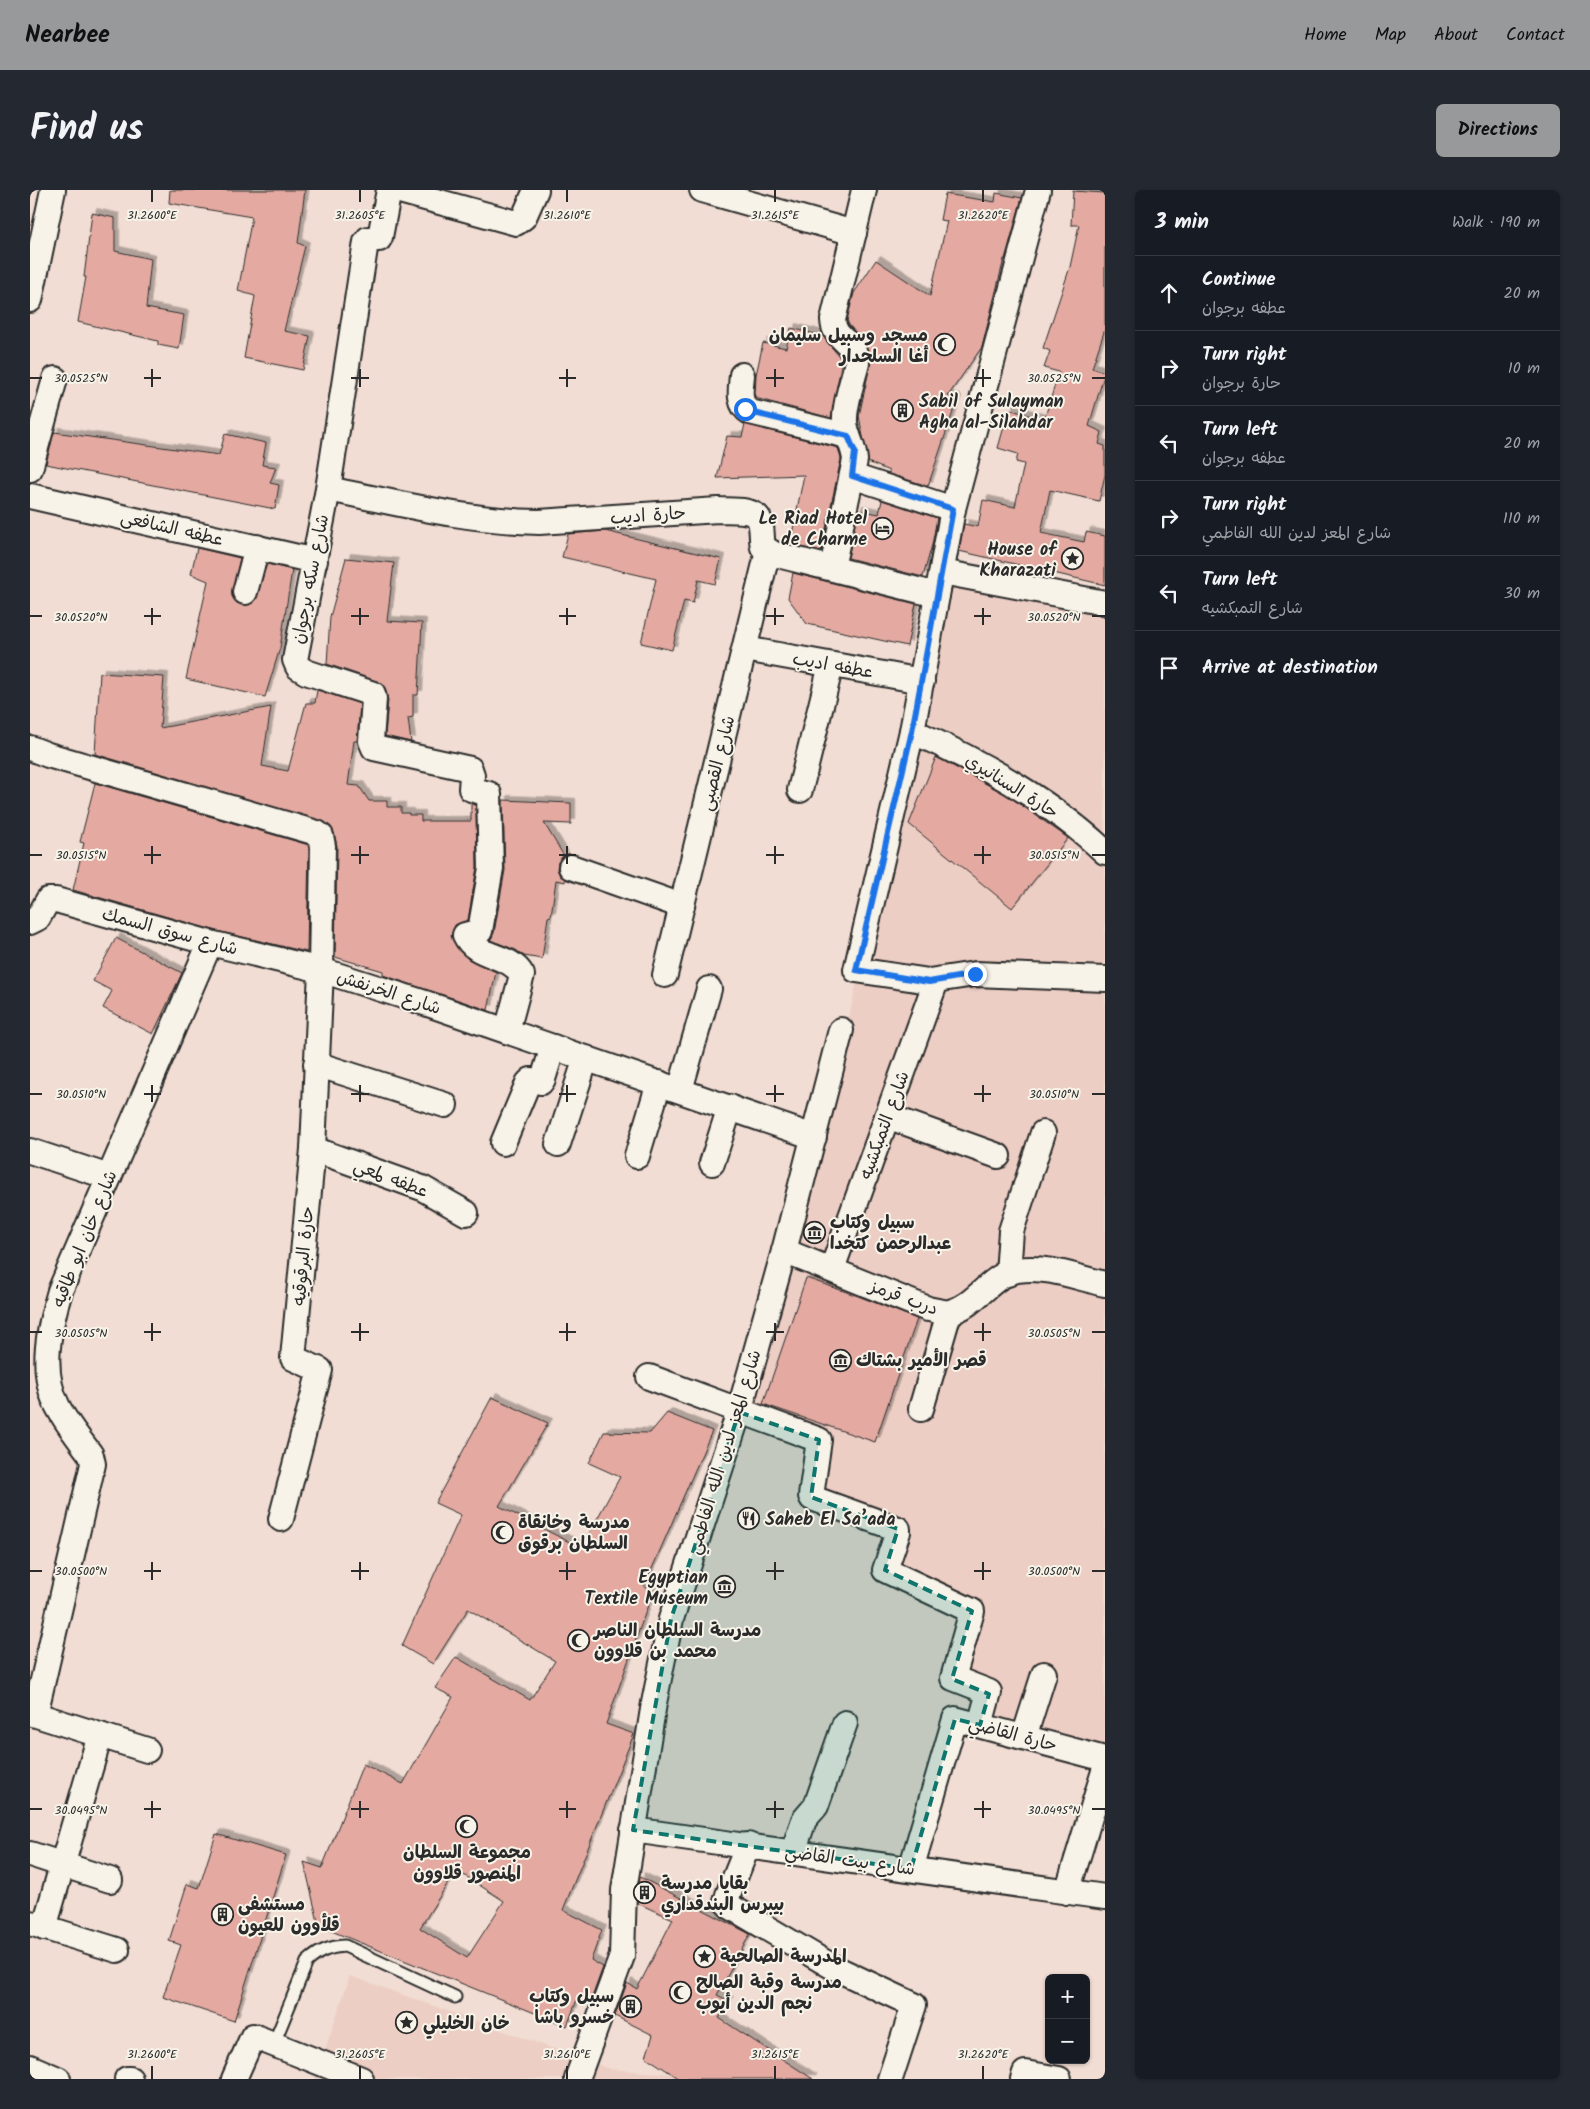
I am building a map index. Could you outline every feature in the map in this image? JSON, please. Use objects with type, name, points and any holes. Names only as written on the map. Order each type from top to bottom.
[{"type":"street","points":[[30,300],[53,190]]},
{"type":"street","name":"شارع سكه برجوان","points":[[389,190],[379,239],[368,239],[366,242],[328,488],[295,660],[298,668],[306,672],[373,694],[371,741],[374,748],[470,769],[472,775],[471,789],[489,794],[491,868],[480,931],[464,935],[469,943],[478,950],[514,966],[522,975],[507,1031]]},
{"type":"street","points":[[396,190],[509,222],[521,221],[524,218],[536,190]]},
{"type":"street","points":[[702,190],[854,233]]},
{"type":"street","points":[[832,568],[852,476],[855,452],[848,436],[845,417],[857,363],[857,355],[848,342],[836,333],[833,328],[833,320],[864,190]]},
{"type":"street","points":[[1038,190],[953,509],[912,731],[856,970],[922,981],[936,981],[975,974],[1105,979]]},
{"type":"street","points":[[742,375],[740,399],[745,409],[750,412],[848,436]]},
{"type":"street","points":[[30,469],[55,379]]},
{"type":"street","points":[[852,476],[953,509]]},
{"type":"street","name":"حارة اديب","points":[[328,488],[470,517],[512,522],[539,522],[718,510],[746,512],[755,514],[760,520],[763,547],[768,552]]},
{"type":"street","name":"عطفه الشافعى","points":[[30,496],[315,561]]},
{"type":"street","points":[[244,592],[257,547]]},
{"type":"street","points":[[768,552],[937,595]]},
{"type":"street","name":"شارع القصبى","points":[[665,975],[768,552]]},
{"type":"street","points":[[942,572],[1105,603]]},
{"type":"street","name":"عطفه اديب","points":[[745,649],[922,681]]},
{"type":"street","points":[[800,790],[831,665]]},
{"type":"street","name":"حارة السنانيري","points":[[912,731],[954,750],[1036,798],[1067,820],[1105,852]]},
{"type":"street","name":"شارع الخرنفش","points":[[30,748],[317,833],[321,836],[321,970],[507,1031],[814,1136]]},
{"type":"street","points":[[571,867],[682,906]]},
{"type":"street","name":"شارع سوق السمك","points":[[30,922],[38,918],[48,900],[56,900],[210,943],[321,970]]},
{"type":"street","name":"شارع خان ابو طاقيه","points":[[30,1713],[37,1706],[93,1464],[91,1455],[57,1406],[50,1382],[47,1346],[53,1313],[60,1291],[210,943]]},
{"type":"street","name":"حارة البرقوقيه","points":[[282,1519],[320,1370],[294,1358],[313,1149],[321,970]]},
{"type":"street","name":"شارع التمبكشيه","points":[[832,1269],[936,981]]},
{"type":"street","points":[[637,1156],[669,1087],[709,989]]},
{"type":"street","name":"شارع المعز لدين الله الفاطمي","points":[[577,2079],[622,1956],[622,1899],[654,1703],[671,1619],[739,1412],[784,1251],[842,1030]]},
{"type":"street","points":[[503,1143],[528,1083],[530,1080],[541,1082],[543,1079],[552,1047]]},
{"type":"street","points":[[558,1144],[586,1058]]},
{"type":"street","points":[[316,1064],[445,1104]]},
{"type":"street","points":[[712,1163],[730,1107]]},
{"type":"street","points":[[887,1116],[998,1156]]},
{"type":"street","points":[[1008,1274],[1011,1230],[1043,1133]]},
{"type":"street","name":"عطفه لمعي","points":[[313,1149],[422,1188],[466,1213]]},
{"type":"street","points":[[30,1151],[109,1177]]},
{"type":"street","name":"درب قرمز","points":[[784,1251],[928,1309],[949,1313],[962,1307],[997,1279],[1017,1270],[1043,1270],[1105,1284]]},
{"type":"street","points":[[921,1410],[949,1313]]},
{"type":"street","points":[[649,1376],[739,1412],[819,1440],[812,1498],[898,1529],[885,1570],[972,1611],[953,1678],[989,1692],[980,1725]]},
{"type":"street","points":[[1024,1737],[1044,1674]]},
{"type":"street","points":[[30,1713],[147,1750]]},
{"type":"street","name":"حارة القاضي","points":[[911,1869],[955,1719],[1105,1759]]},
{"type":"street","points":[[793,1852],[804,1820],[816,1806],[845,1722]]},
{"type":"street","points":[[100,1735],[62,1865],[37,1926],[117,1950]]},
{"type":"street","points":[[1067,1892],[1105,1768]]},
{"type":"street","name":"شارع بيت القاضي","points":[[633,1830],[748,1845],[1105,1898]]},
{"type":"street","points":[[748,1845],[726,1902],[731,1907],[833,1967],[914,2004],[890,2079]]},
{"type":"street","points":[[30,1854],[110,1880]]},
{"type":"street","points":[[234,2079],[253,2036],[361,2079]]},
{"type":"street","points":[[30,2067],[58,2079]]},
{"type":"street","points":[[1023,2079],[1024,2073],[1060,2079]]},
{"type":"lane","points":[[274,2043],[307,1962],[317,1952],[332,1947],[345,1946],[455,1997]]},
{"type":"highlighted area","points":[[739,1412],[819,1440],[811,1497],[898,1529],[885,1570],[972,1611],[952,1679],[989,1694],[980,1725],[955,1719],[911,1869],[633,1830],[671,1619]]},
{"type":"shaded area","points":[[948,579],[1105,606],[1105,1754],[978,1717],[985,1694],[948,1679],[968,1612],[881,1573],[895,1532],[807,1498],[813,1441],[746,1419],[815,1157],[908,771]]},
{"type":"shaded area","name":"خان الخليلي","points":[[350,1976],[610,2069],[731,2079],[315,2079]]},
{"type":"building","points":[[170,190],[305,190],[298,243],[305,246],[284,331],[310,336],[303,370],[244,358],[255,296],[238,291],[252,217],[169,203]]},
{"type":"building","points":[[1073,191],[1105,193],[1105,329],[1092,368],[1105,372],[1089,426],[1102,432],[1099,444],[1105,446],[1105,475],[1099,501],[1050,490],[1041,533],[1084,542],[1086,532],[1105,536],[1105,585],[959,551],[964,524],[978,527],[983,500],[1015,507],[1024,464],[1016,462],[1018,454],[998,448],[1009,409],[1044,420],[1059,372],[1044,368],[1050,351],[1043,348],[1070,267],[1079,225],[1071,225]]},
{"type":"building","points":[[996,193],[1022,198],[1004,259],[982,347],[948,396],[957,400],[928,486],[889,474],[889,471],[868,462],[859,416],[871,361],[865,344],[847,320],[854,293],[876,260],[930,296],[947,221],[940,220],[945,194],[995,202]]},
{"type":"building","points":[[92,213],[115,218],[115,251],[151,259],[146,308],[184,315],[179,349],[158,345],[158,341],[78,322],[86,277],[84,277]]},
{"type":"building","points":[[791,328],[823,336],[842,360],[831,418],[755,398],[756,375],[763,343],[786,348]]},
{"type":"building","points":[[745,424],[838,448],[841,459],[821,552],[790,544],[804,475],[717,478],[727,436],[742,437]]},
{"type":"building","points":[[54,432],[219,455],[225,434],[266,443],[262,465],[276,467],[270,483],[279,485],[275,509],[46,464]]},
{"type":"building","points":[[882,500],[937,518],[923,577],[848,558],[858,510],[879,514]]},
{"type":"building","points":[[605,531],[721,559],[715,584],[698,580],[693,603],[684,601],[672,650],[641,643],[656,579],[562,557],[568,534]]},
{"type":"building","points":[[197,548],[240,558],[232,595],[236,602],[242,605],[249,605],[255,601],[267,564],[292,570],[280,648],[265,697],[186,679],[208,581],[191,574]]},
{"type":"building","points":[[346,558],[394,563],[387,621],[422,623],[418,695],[413,695],[413,717],[408,718],[411,742],[385,736],[388,700],[383,685],[377,681],[327,664],[330,617]]},
{"type":"building","points":[[793,573],[916,604],[907,646],[807,624],[788,598]]},
{"type":"building","points":[[100,673],[164,677],[160,728],[271,707],[262,766],[288,771],[306,703],[315,703],[317,690],[360,704],[357,741],[354,741],[348,785],[359,786],[369,801],[387,801],[387,807],[401,807],[401,813],[421,815],[421,821],[471,821],[471,804],[476,805],[477,867],[468,920],[455,925],[451,936],[459,950],[468,959],[496,972],[488,1010],[383,975],[383,971],[335,957],[337,846],[334,833],[325,822],[95,754]]},
{"type":"building","points":[[936,757],[1007,795],[1068,838],[1012,908],[909,824]]},
{"type":"building","points":[[95,783],[309,845],[307,952],[213,930],[73,890],[84,843],[80,842]]},
{"type":"building","points":[[503,800],[571,803],[571,824],[544,823],[564,856],[558,862],[557,869],[560,876],[565,879],[565,882],[556,880],[542,959],[524,956],[516,950],[490,940],[494,933],[505,870]]},
{"type":"building","points":[[116,938],[182,973],[153,1034],[103,1008],[112,991],[93,981]]},
{"type":"building","name":"قصر الأمير بشتاك","points":[[806,1278],[917,1319],[875,1442],[763,1404]]},
{"type":"building","points":[[492,1397],[548,1423],[499,1506],[581,1548],[620,1477],[589,1463],[604,1432],[650,1433],[667,1413],[712,1431],[644,1587],[653,1591],[606,1724],[634,1734],[563,1910],[602,1930],[591,1960],[603,1967],[590,2003],[578,1997],[567,2026],[319,1926],[304,1862],[322,1868],[363,1764],[403,1784],[453,1697],[435,1688],[456,1657],[530,1700],[555,1661],[468,1609],[433,1664],[402,1646],[461,1515],[435,1503]],"holes":[[[456,1870],[504,1901],[467,1958],[420,1928]]]},
{"type":"building","name":"مستشفى قلأوون للعيون","points":[[216,1834],[286,1855],[234,2021],[163,1997],[181,1945],[169,1941],[187,1884],[199,1888]]},
{"type":"building","name":"مدرسة وقبة الصالح نجم الدين أيوب","points":[[640,1877],[750,1934],[717,1995],[729,2001],[719,2018],[813,2079],[680,2079],[646,2057],[653,2035],[615,2016],[627,1983],[637,1989],[673,1919],[637,1903]]},
{"type":"place","name":"مسجد وسبيل سليمان أغا السلحدار","points":[[944,345]]},
{"type":"place","name":"Sabil of Sulayman Agha al-Silahdar","points":[[903,411]]},
{"type":"place","name":"Le Riad Hotel de Charme","points":[[883,528]]},
{"type":"place","name":"House of Kharazati","points":[[1072,559]]},
{"type":"place","name":"سبيل وكتاب عبدالرحمن كتخدا","points":[[814,1232]]},
{"type":"place","name":"قصر الأمير بشتاك","points":[[840,1360]]},
{"type":"place","name":"Saheb El Sa’ada","points":[[749,1519]]},
{"type":"place","name":"مدرسة وخانقاة السلطان برقوق","points":[[502,1532]]},
{"type":"place","name":"Egyptian Textile Museum","points":[[724,1587]]},
{"type":"place","name":"مدرسة السلطان الناصر محمد بن قلاوون","points":[[578,1640]]},
{"type":"place","name":"مجموعة السلطان المنصور قلاوون","points":[[467,1827]]},
{"type":"place","name":"بقايا مدرسة بيبرس البندقداري","points":[[645,1893]]},
{"type":"place","name":"مستشفى قلأوون للعيون","points":[[222,1914]]},
{"type":"place","name":"المدرسة الصالحية","points":[[704,1956]]},
{"type":"place","name":"مدرسة وقبة الصالح نجم الدين أيوب","points":[[680,1992]]},
{"type":"place","name":"سبيل وكتاب خسرو باشا","points":[[630,2006]]},
{"type":"place","name":"خان الخليلي","points":[[407,2023]]},
{"type":"route","points":[[745,409],[750,412],[848,436],[855,452],[852,476],[953,509],[912,731],[856,970],[929,982],[975,974]]}]
